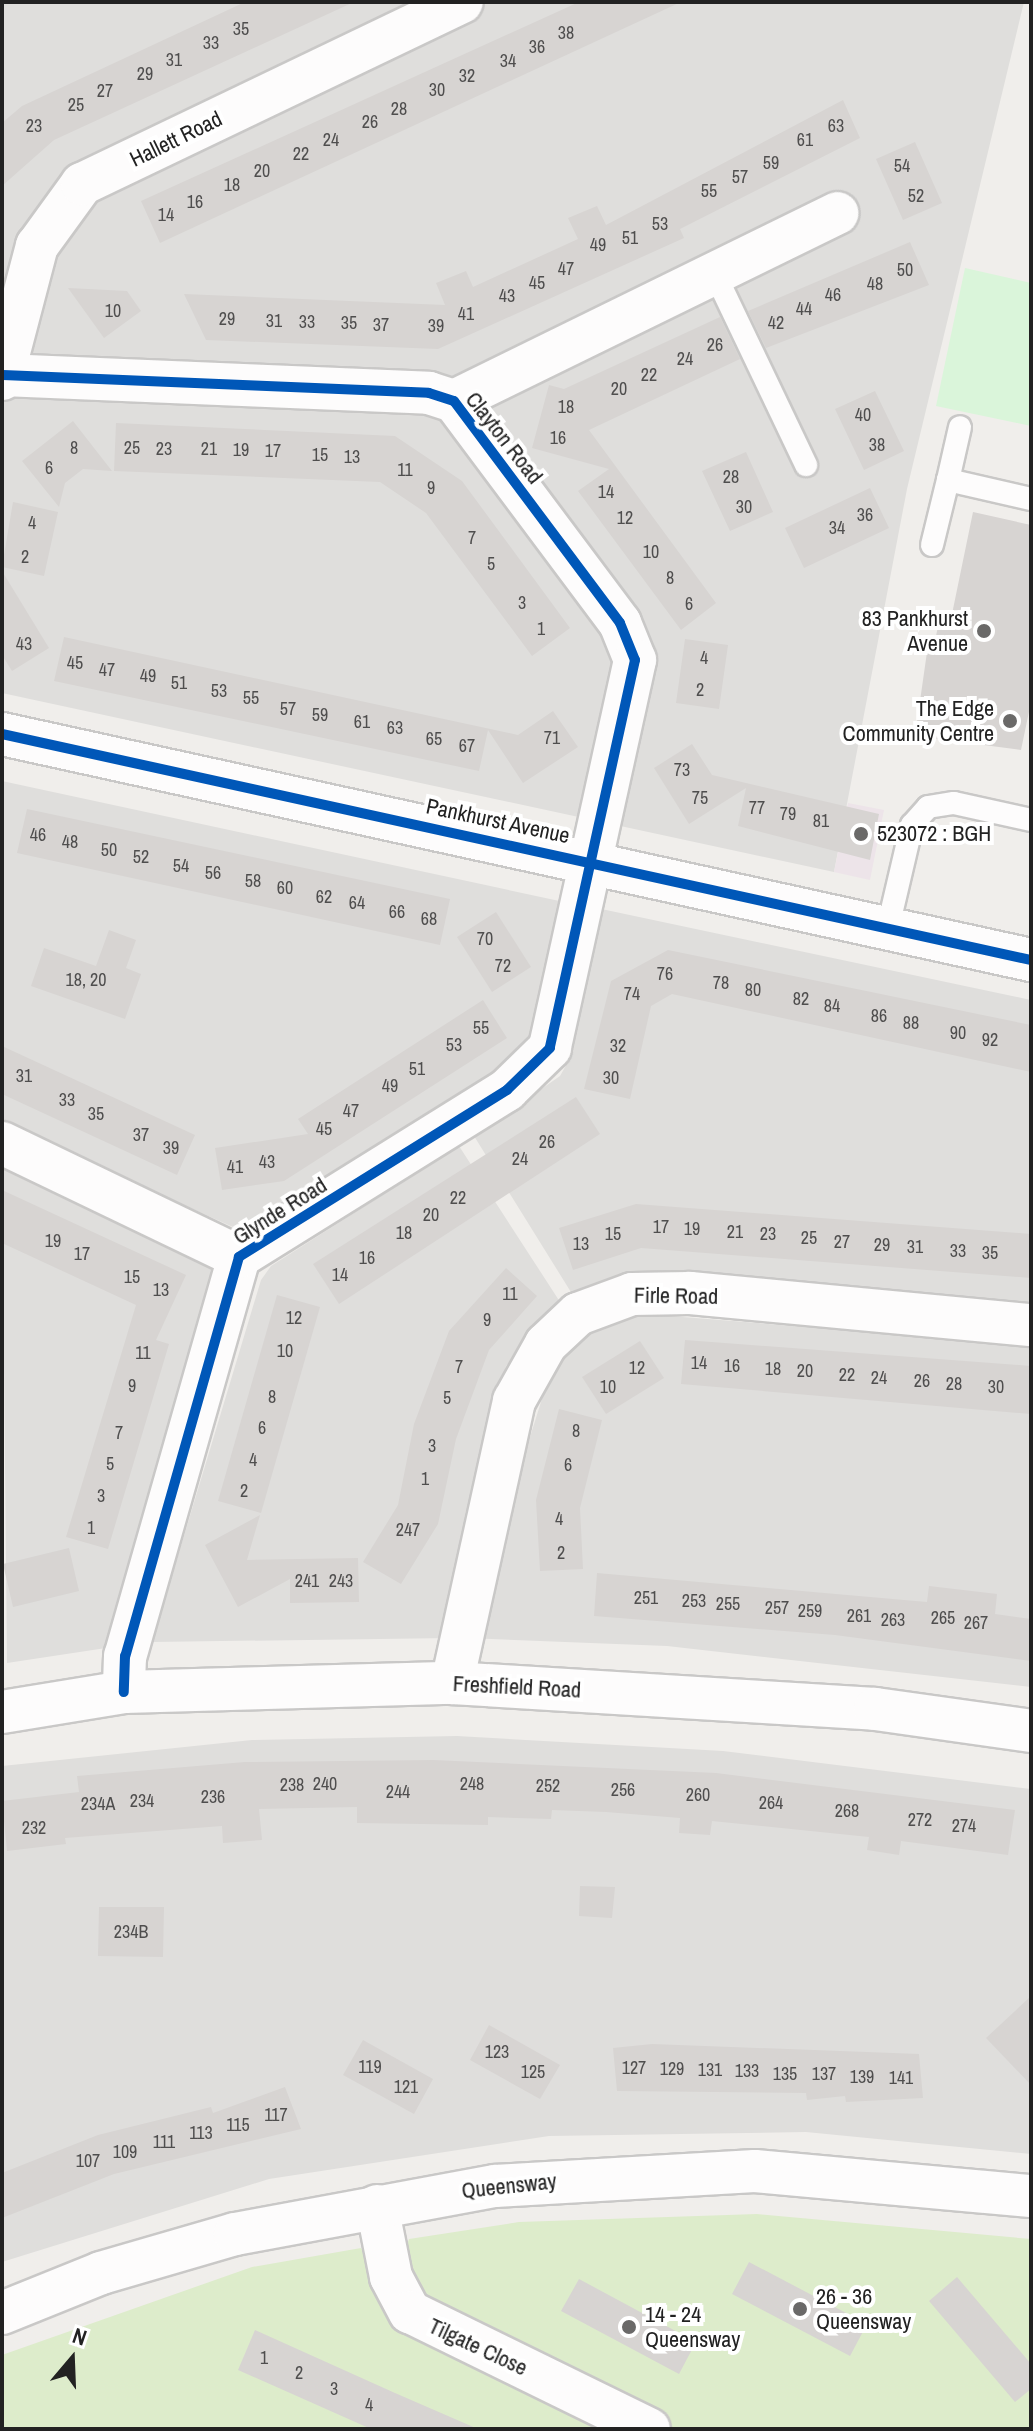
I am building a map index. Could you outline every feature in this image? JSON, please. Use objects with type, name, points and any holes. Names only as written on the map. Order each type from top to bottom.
[{"type":"street","name":"Hallett Road","points":[[2,377],[37,246],[82,184],[462,2]]},
{"type":"street","name":"Clayton Road","points":[[454,401],[837,213]]},
{"type":"street","name":"Clayton Road","points":[[2,377],[429,393],[454,401],[633,648],[633,681],[594,862]]},
{"type":"street","name":"Pankhurst Avenue","points":[[2,734],[1031,960]]},
{"type":"street","name":"Glynde Road","points":[[124,1692],[125,1656],[239,1257],[379,1173],[542,1061],[594,862]]},
{"type":"street","name":"Glynde Road","points":[[2,1143],[239,1257]]},
{"type":"street","name":"Firle Road","points":[[452,1683],[514,1401],[546,1344],[578,1314],[613,1298],[666,1293],[1031,1325]]},
{"type":"street","name":"Freshfield Road","points":[[2,1712],[124,1692],[452,1683],[875,1709],[1031,1731]]},
{"type":"street","name":"Queensway","points":[[2,2313],[101,2273],[220,2239],[377,2206],[495,2186],[740,2172],[1031,2196]]},
{"type":"street","name":"Tilgate Close","points":[[377,2206],[391,2277],[410,2312],[649,2429]]},
{"type":"lane","points":[[714,272],[806,465]]},
{"type":"lane","points":[[932,545],[960,427]]},
{"type":"lane","points":[[948,480],[1031,499]]},
{"type":"lane","points":[[888,927],[912,825],[928,807],[954,803],[1031,820]]},
{"type":"shaded area","points":[[2,2],[1024,2],[907,489],[834,872],[2,693]]},
{"type":"shaded area","points":[[2,781],[564,902],[545,1008],[521,1060],[244,1232],[2,1123]]},
{"type":"shaded area","points":[[848,803],[884,810],[870,880],[834,872]]},
{"type":"shaded area","points":[[592,907],[1031,1000],[1031,1305],[644,1274],[574,1297],[474,1136],[560,1076],[573,1053]]},
{"type":"shaded area","points":[[459,1146],[562,1305],[506,1366],[465,1515],[451,1638],[152,1642],[261,1280],[271,1266]]},
{"type":"shaded area","points":[[2,1165],[212,1259],[216,1276],[106,1648],[7,1663]]},
{"type":"shaded area","points":[[645,1314],[1031,1345],[1031,1687],[667,1646],[467,1638],[551,1370],[596,1328]]},
{"type":"shaded area","points":[[457,1736],[723,1751],[1031,1789],[1031,2154],[806,2132],[549,2136],[269,2179],[2,2262],[2,1766],[252,1740]]},
{"type":"green space","points":[[965,268],[1031,283],[1031,426],[936,406]]},
{"type":"green space","points":[[757,2214],[1031,2239],[1031,2429],[673,2429],[416,2298],[405,2251],[409,2239],[519,2222]]},
{"type":"green space","points":[[361,2248],[376,2269],[616,2429],[2,2429],[2,2355],[252,2267]]},
{"type":"building","points":[[245,2],[354,2],[54,140],[2,186],[2,123],[22,106]]},
{"type":"building","points":[[579,2],[681,2],[160,243],[141,201]]},
{"type":"building","points":[[843,100],[860,138],[680,229],[684,238],[438,349],[206,340],[184,294],[445,305],[436,283],[466,271],[473,287],[578,239],[568,218],[597,206],[606,225]]},
{"type":"building","points":[[915,142],[942,203],[903,220],[876,159]]},
{"type":"building","points":[[910,242],[929,285],[766,348],[748,311]]},
{"type":"building","points":[[68,288],[127,291],[141,311],[104,338]]},
{"type":"building","points":[[720,317],[740,359],[589,430],[716,603],[681,630],[578,491],[609,469],[532,448],[549,385],[564,389]]},
{"type":"building","points":[[875,391],[904,451],[864,470],[835,409]]},
{"type":"building","points":[[73,421],[112,471],[83,469],[65,483],[59,507],[22,461]]},
{"type":"building","points":[[116,423],[395,436],[462,481],[570,628],[532,656],[426,513],[380,482],[114,471]]},
{"type":"building","points":[[746,452],[773,512],[730,531],[702,471]]},
{"type":"building","points":[[870,488],[889,528],[804,568],[785,528]]},
{"type":"building","points":[[13,502],[58,512],[44,576],[2,567]]},
{"type":"building","name":"83 Pankhurst Avenue","points":[[973,512],[1031,525],[1031,702],[1021,750],[915,736],[928,645],[934,646],[941,611],[952,614]]},
{"type":"building","points":[[2,571],[49,648],[12,671],[2,655]]},
{"type":"building","points":[[64,637],[518,735],[553,711],[578,747],[523,783],[488,730],[479,771],[54,681]]},
{"type":"building","points":[[685,639],[728,645],[719,709],[676,703]]},
{"type":"building","points":[[692,744],[712,775],[879,814],[870,860],[738,826],[746,788],[689,824],[654,768]]},
{"type":"building","points":[[27,809],[450,899],[440,945],[17,853]]},
{"type":"building","points":[[496,912],[531,967],[492,992],[457,937]]},
{"type":"building","points":[[109,930],[136,940],[126,968],[141,974],[125,1019],[31,986],[44,948],[96,966]]},
{"type":"building","points":[[668,950],[1031,1025],[1031,1072],[672,994],[651,1006],[630,1099],[584,1089],[611,981]]},
{"type":"building","points":[[483,1000],[507,1038],[284,1181],[222,1190],[215,1148],[308,1134],[298,1119]]},
{"type":"building","points":[[2,1046],[195,1135],[177,1175],[2,1094]]},
{"type":"building","points":[[576,1097],[600,1134],[339,1304],[313,1264]]},
{"type":"building","points":[[2,1190],[186,1275],[156,1340],[169,1344],[108,1549],[66,1537],[136,1305],[2,1243]]},
{"type":"building","points":[[636,1204],[1031,1234],[1031,1278],[641,1248],[573,1270],[559,1228]]},
{"type":"building","points":[[506,1268],[537,1296],[489,1350],[456,1439],[438,1524],[401,1584],[363,1562],[398,1505],[414,1424],[449,1331]]},
{"type":"building","points":[[277,1295],[320,1307],[261,1513],[218,1501]]},
{"type":"building","points":[[685,1340],[1031,1366],[1031,1414],[681,1384]]},
{"type":"building","points":[[640,1341],[664,1378],[606,1414],[582,1377]]},
{"type":"building","points":[[559,1409],[602,1420],[580,1508],[583,1569],[540,1571],[536,1500]]},
{"type":"building","points":[[260,1515],[247,1560],[358,1558],[359,1602],[290,1603],[290,1579],[238,1607],[205,1545]]},
{"type":"building","points":[[69,1548],[79,1591],[13,1607],[3,1564]]},
{"type":"building","points":[[597,1573],[927,1602],[929,1586],[997,1594],[995,1614],[1031,1619],[1031,1661],[835,1635],[594,1616]]},
{"type":"building","points":[[433,1760],[716,1773],[1015,1810],[1008,1855],[901,1841],[899,1855],[867,1850],[869,1837],[712,1821],[710,1835],[679,1833],[680,1818],[606,1812],[552,1810],[551,1819],[488,1817],[488,1825],[357,1823],[357,1807],[259,1809],[262,1840],[223,1843],[222,1826],[65,1838],[66,1844],[7,1851],[2,1801],[79,1792],[77,1776],[245,1762]]},
{"type":"building","points":[[580,1886],[615,1887],[612,1918],[579,1916]]},
{"type":"building","points":[[99,1907],[164,1907],[163,1957],[98,1956]]},
{"type":"building","points":[[1031,1996],[1031,2085],[986,2038]]},
{"type":"building","points":[[489,2025],[560,2065],[540,2099],[470,2060]]},
{"type":"building","points":[[363,2040],[433,2079],[414,2114],[343,2075]]},
{"type":"building","points":[[652,2044],[919,2054],[923,2098],[846,2102],[845,2096],[807,2100],[806,2093],[617,2091],[613,2048]]},
{"type":"building","points":[[285,2087],[301,2129],[114,2174],[2,2218],[2,2173],[98,2135],[211,2107],[213,2113]]},
{"type":"building","name":"26 - 36 Queensway","points":[[749,2262],[867,2324],[850,2356],[732,2294]]},
{"type":"building","points":[[957,2277],[1031,2364],[1031,2389],[1015,2402],[929,2301]]},
{"type":"building","name":"14 - 24 Queensway","points":[[579,2279],[696,2342],[679,2374],[561,2311]]},
{"type":"building","points":[[255,2330],[478,2429],[371,2429],[238,2370]]},
{"type":"cycle path","points":[[3,375],[429,393],[454,401],[620,623],[635,660],[550,1048],[507,1090],[239,1257],[125,1656],[124,1692]]},
{"type":"cycle path","points":[[2,734],[1031,960]]},
{"type":"place","name":"83 Pankhurst Avenue","points":[[984,631]]},
{"type":"place","name":"The Edge Community Centre","points":[[1010,721]]},
{"type":"place","name":"523072 : BGH","points":[[861,834]]},
{"type":"place","name":"26 - 36 Queensway","points":[[800,2309]]},
{"type":"place","name":"14 - 24 Queensway","points":[[629,2327]]}]
